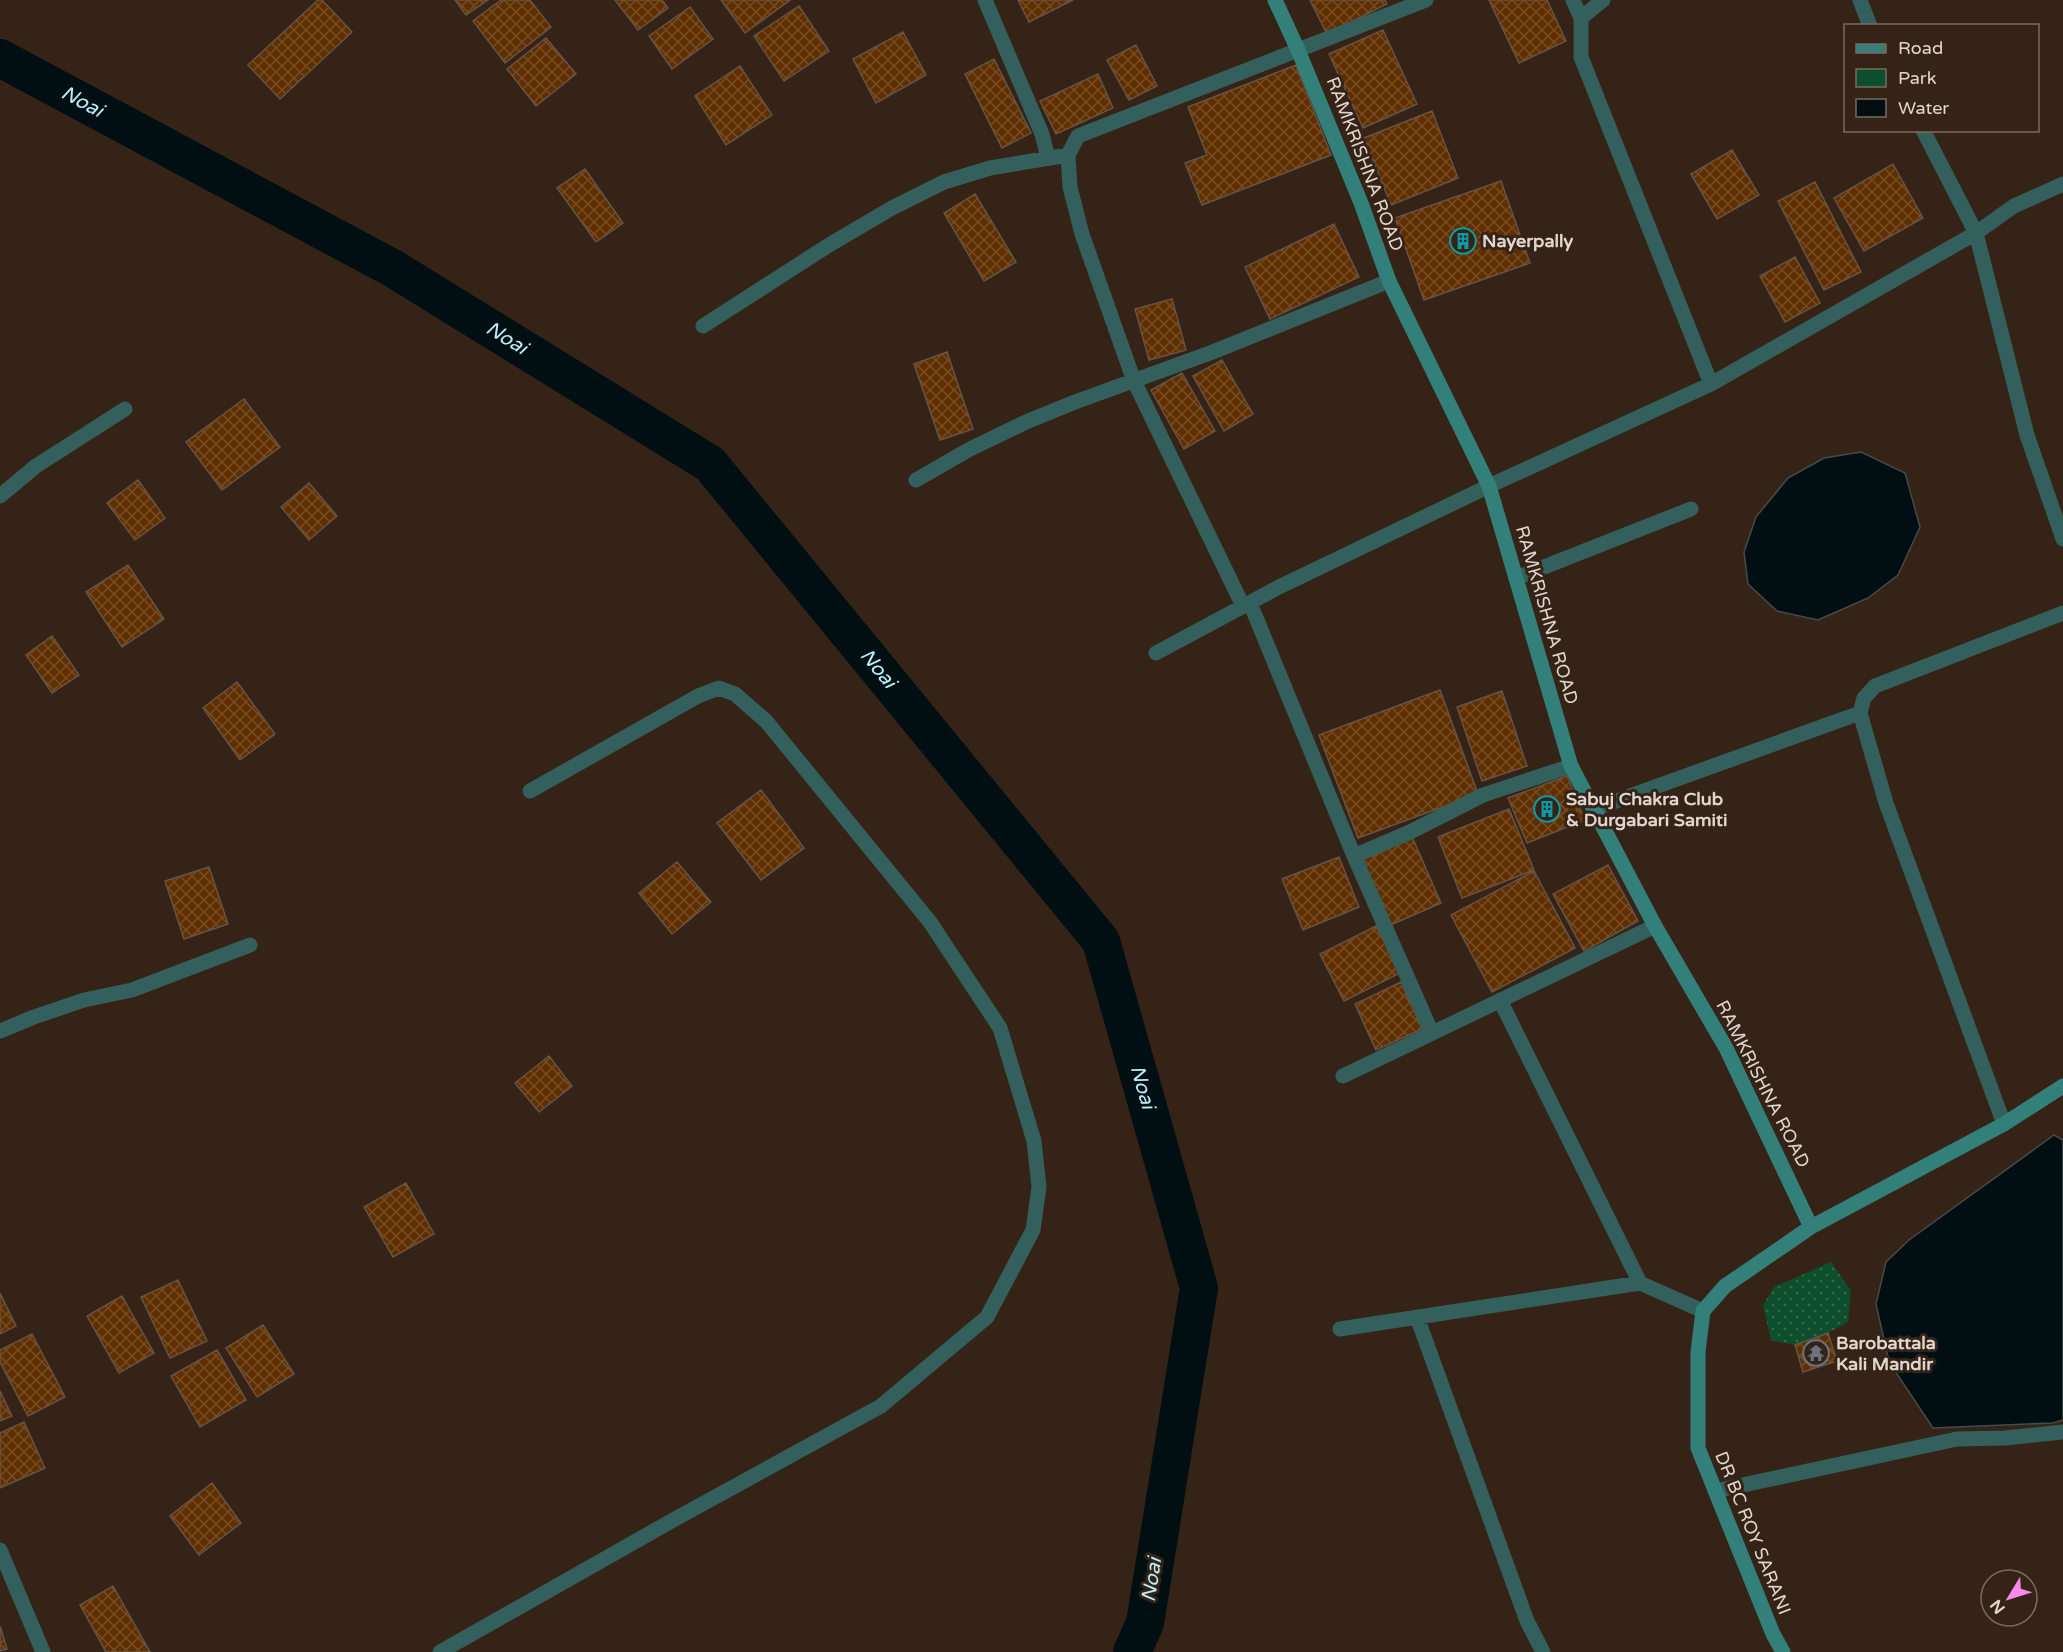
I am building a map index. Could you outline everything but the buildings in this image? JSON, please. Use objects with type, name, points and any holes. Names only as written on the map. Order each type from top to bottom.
[{"type":"street","points":[[985,0],[1042,134],[1048,159]]},
{"type":"street","name":"RAMKRISHNA ROAD","points":[[1275,0],[1361,203],[1389,281],[1489,486],[1570,766],[1655,926],[1726,1048],[1811,1227]]},
{"type":"street","points":[[1426,0],[1078,136],[1068,155],[1070,187],[1082,234],[1134,381],[1247,604],[1432,1033]]},
{"type":"street","points":[[1573,0],[1581,18],[1581,57],[1711,384]]},
{"type":"street","points":[[1581,18],[1603,0]]},
{"type":"street","points":[[1860,0],[1869,24]]},
{"type":"street","points":[[1924,132],[1977,233],[2027,435],[2063,539]]},
{"type":"street","points":[[703,326],[829,245],[892,208],[944,182],[990,168],[1068,155]]},
{"type":"street","points":[[1156,653],[1279,587],[1489,486],[1711,384],[1977,233],[2014,206],[2063,184]]},
{"type":"street","points":[[916,480],[1026,422],[1210,353],[1389,281]]},
{"type":"street","points":[[0,496],[36,465],[125,410]]},
{"type":"street","points":[[1516,578],[1691,509]]},
{"type":"street","points":[[2004,1124],[1886,803],[1860,714],[1864,698],[1875,686],[2063,613]]},
{"type":"street","points":[[440,1652],[881,1406],[987,1317],[1033,1230],[1039,1187],[1034,1141],[1000,1028],[930,922],[766,721],[735,694],[719,688],[698,696],[530,791]]},
{"type":"street","points":[[1594,809],[1860,714]]},
{"type":"street","points":[[1354,856],[1410,832],[1483,795],[1570,766]]},
{"type":"street","points":[[1342,1076],[1655,926]]},
{"type":"street","points":[[0,1031],[74,1004],[132,990],[250,945]]},
{"type":"street","points":[[1500,1000],[1640,1283]]},
{"type":"street","points":[[1340,1329],[1640,1283],[1703,1311],[1725,1286],[1811,1227],[2004,1124],[2063,1086]]},
{"type":"street","name":"DR BC ROY SARANI","points":[[1703,1311],[1698,1352],[1698,1448],[1773,1634],[1783,1652]]},
{"type":"street","points":[[1417,1317],[1527,1621],[1543,1652]]},
{"type":"street","points":[[1715,1491],[1957,1439],[2005,1438],[2063,1432]]},
{"type":"street","points":[[0,1550],[43,1652]]},
{"type":"green space","points":[[1831,1262],[1851,1291],[1848,1322],[1828,1333],[1795,1345],[1771,1340],[1763,1305],[1774,1287]]},
{"type":"water","points":[[1861,452],[1905,473],[1920,527],[1898,575],[1868,598],[1818,620],[1777,611],[1748,584],[1744,552],[1756,517],[1788,478],[1824,458]]},
{"type":"water","points":[[2054,1135],[2063,1140],[2063,1420],[2053,1423],[1933,1428],[1889,1362],[1876,1304],[1886,1262],[1909,1240]]},
{"type":"waterway","name":"Noai","points":[[0,58],[394,269],[710,464],[1101,941],[1199,1288],[1145,1623],[1132,1652]]},
{"type":"place","name":"Nayerpally","points":[[1463,241]]},
{"type":"place","name":"Sabuj Chakra Club & Durgabari Samiti","points":[[1547,809]]},
{"type":"place","name":"Barobattala Kali Mandir","points":[[1816,1353]]}]
